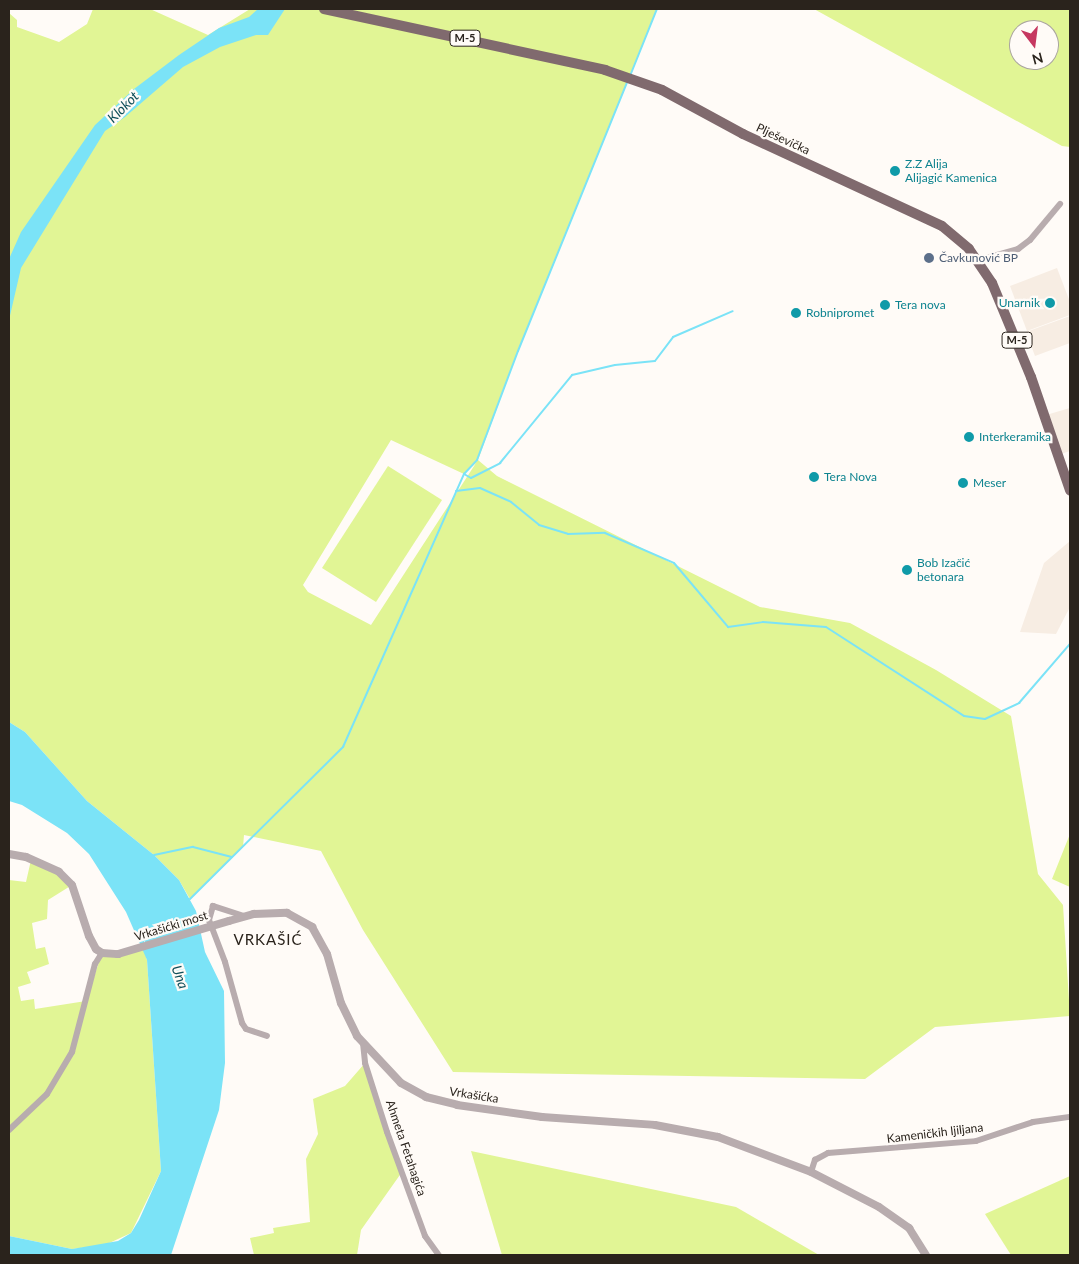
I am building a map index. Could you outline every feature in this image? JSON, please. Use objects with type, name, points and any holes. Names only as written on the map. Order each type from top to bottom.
[{"type":"main road","name":"Plješevička","points":[[324,9],[605,70],[662,90],[743,134],[942,226],[979,260],[1000,299],[1070,490]]},
{"type":"street","points":[[979,260],[1018,249],[1030,240],[1060,204]]},
{"type":"street","points":[[9,854],[44,864],[72,885],[88,936],[102,953],[95,964],[72,1052],[47,1094],[9,1130]]},
{"type":"street","points":[[244,916],[213,906],[208,920],[225,962],[242,1023],[246,1029],[267,1036]]},
{"type":"street","name":"Vrkašićka","points":[[229,921],[244,916],[287,913],[312,927],[327,954],[348,1021],[363,1043],[401,1083],[426,1097],[457,1105],[542,1117],[677,1128],[718,1137],[811,1172],[894,1216],[909,1228],[926,1255]]},
{"type":"street","name":"Vrkašićki most","points":[[102,953],[118,954],[229,921]]},
{"type":"street","name":"Ahmeta Fetahagića","points":[[363,1043],[365,1063],[387,1132],[425,1236],[439,1255]]},
{"type":"street","name":"Kameničkih ljiljana","points":[[811,1172],[815,1160],[828,1153],[976,1141],[1033,1122],[1070,1117]]},
{"type":"shaded area","points":[[1057,268],[1070,302],[1070,315],[1027,331],[1010,286]]},
{"type":"shaded area","points":[[1070,316],[1070,343],[1035,356],[1026,332]]},
{"type":"shaded area","points":[[1070,408],[1070,451],[1061,454],[1046,415]]},
{"type":"shaded area","points":[[1070,541],[1070,607],[1056,634],[1020,632],[1044,563]]},
{"type":"green space","points":[[93,9],[150,9],[208,35],[250,9],[657,9],[518,351],[478,460],[497,476],[760,607],[850,623],[936,670],[1011,716],[1038,874],[1063,905],[1070,1016],[935,1027],[865,1079],[453,1072],[363,930],[321,851],[244,835],[243,847],[190,899],[179,880],[154,855],[87,801],[25,732],[9,722],[9,13],[17,20],[17,27],[59,42],[87,24]],"holes":[[[391,440],[464,474],[476,463],[371,625],[308,592],[303,585]]]},
{"type":"green space","points":[[814,9],[1070,9],[1070,147],[1062,146]]},
{"type":"green space","points":[[388,466],[442,500],[376,602],[322,568]]},
{"type":"green space","points":[[1070,834],[1070,887],[1052,879]]},
{"type":"green space","points":[[31,860],[44,864],[72,885],[48,900],[47,919],[32,923],[36,949],[45,947],[49,964],[27,972],[31,983],[18,987],[21,1001],[34,999],[35,1009],[86,1001],[102,953],[143,946],[147,960],[161,1171],[131,1233],[105,1245],[72,1249],[9,1236],[9,880],[26,882]]},
{"type":"green space","points":[[365,1063],[402,1172],[361,1230],[357,1255],[254,1255],[250,1238],[274,1233],[273,1228],[310,1222],[306,1159],[318,1134],[313,1099],[345,1086]]},
{"type":"green space","points":[[471,1151],[736,1207],[819,1255],[502,1255]]},
{"type":"green space","points":[[1070,1176],[1070,1255],[1011,1255],[985,1214]]},
{"type":"water","name":"Klokot","points":[[258,9],[285,9],[268,35],[256,35],[220,47],[183,67],[125,117],[105,131],[21,268],[9,320],[9,259],[21,232],[95,125],[134,89],[179,55],[219,28],[249,17]]},
{"type":"water","name":"Una","points":[[9,722],[25,732],[87,801],[154,855],[179,880],[196,911],[205,952],[224,991],[225,1063],[219,1110],[171,1255],[9,1255],[9,1236],[72,1249],[118,1241],[131,1233],[139,1220],[161,1171],[147,960],[126,912],[89,854],[67,833],[22,805],[9,801]]},
{"type":"waterway","points":[[630,76],[657,9]]},
{"type":"waterway","points":[[190,899],[343,747],[464,474],[477,460],[518,351],[627,83]]},
{"type":"waterway","points":[[464,474],[471,478],[500,463],[572,375],[615,365],[655,361],[673,337],[733,311]]},
{"type":"waterway","points":[[456,491],[480,488],[511,502],[539,525],[568,534],[605,533],[674,563],[728,627],[763,622],[826,627],[964,716],[985,719],[1019,703],[1070,644]]},
{"type":"waterway","points":[[154,855],[193,847],[232,857]]},
{"type":"place","name":"Z.Z Alija Alijagić Kamenica","points":[[895,171]]},
{"type":"place","name":"Čavkunović BP","points":[[929,258]]},
{"type":"place","name":"Unarnik","points":[[1050,303]]},
{"type":"place","name":"Tera nova","points":[[885,305]]},
{"type":"place","name":"Robnipromet","points":[[796,313]]},
{"type":"place","name":"Interkeramika","points":[[969,437]]},
{"type":"place","name":"Tera Nova","points":[[814,477]]},
{"type":"place","name":"Meser","points":[[963,483]]},
{"type":"place","name":"Bob Izačić betonara","points":[[907,570]]},
{"type":"district","name":"VRKAŠIĆ","points":[[268,940]]}]
